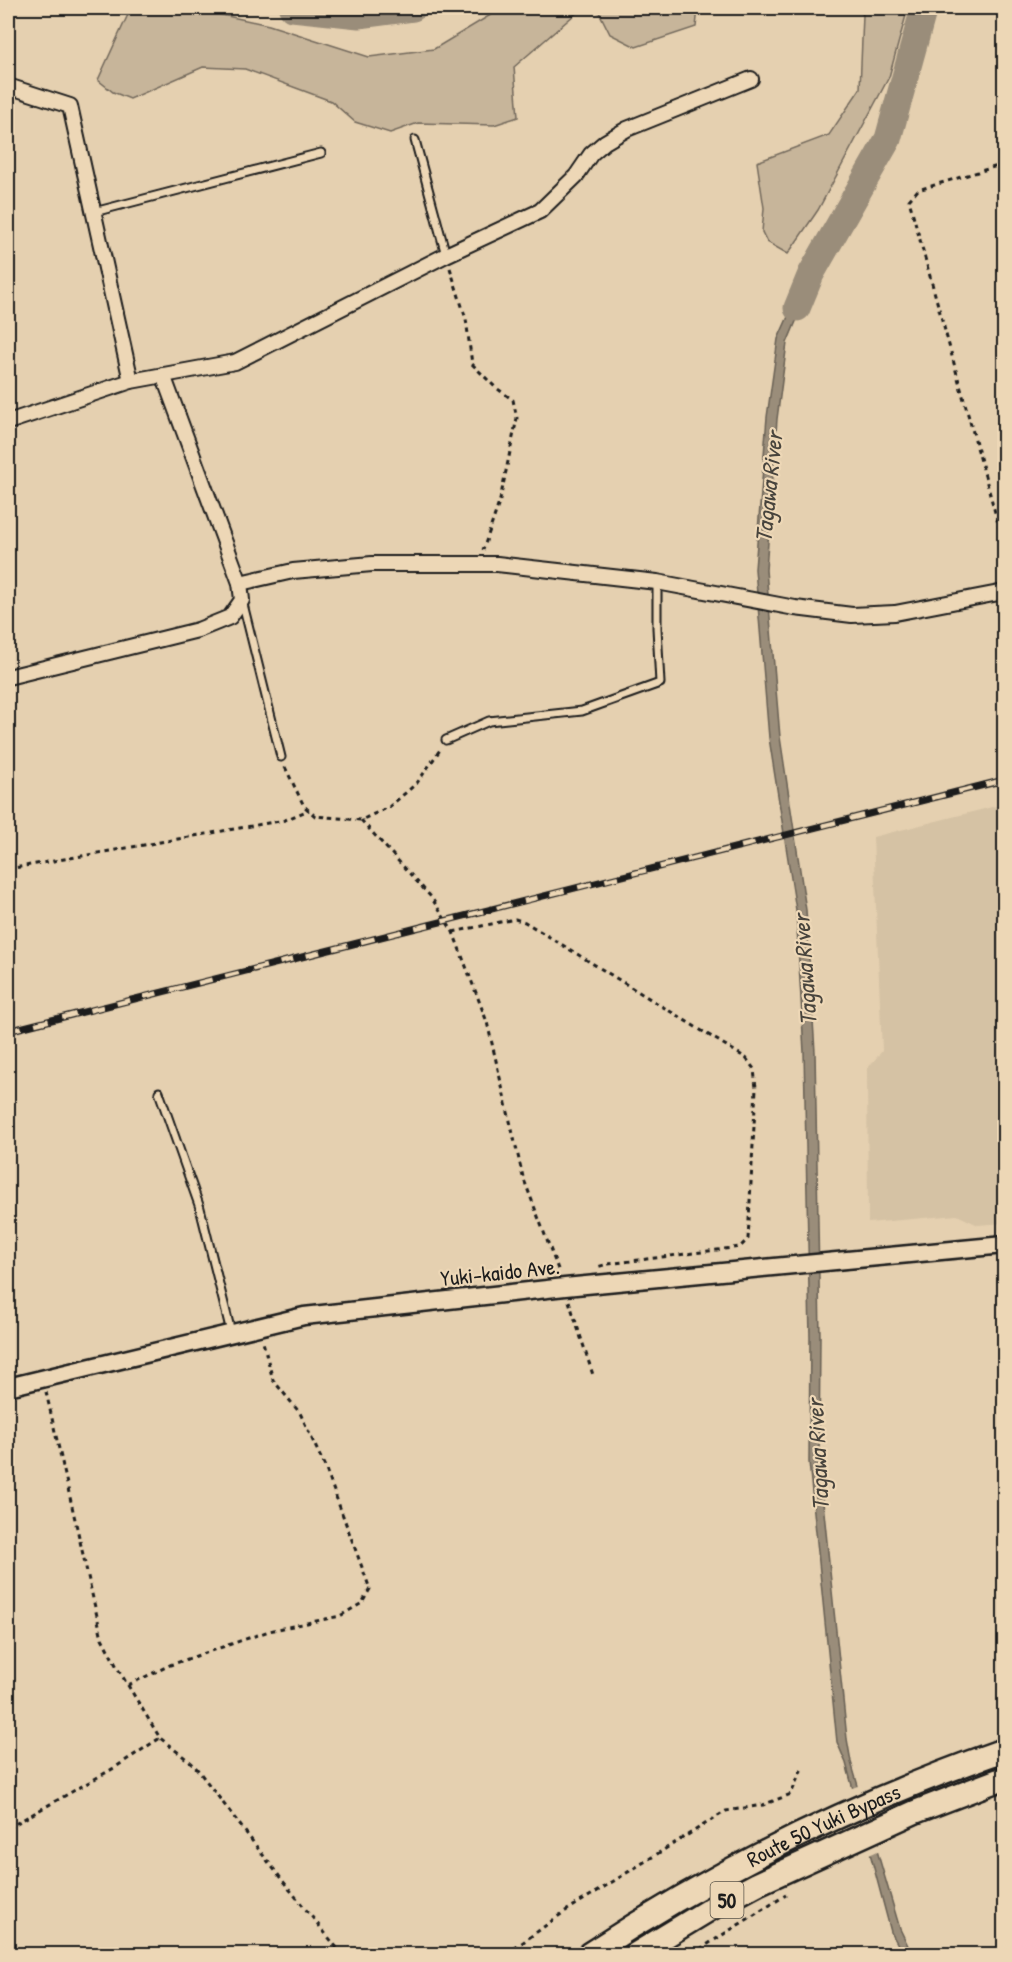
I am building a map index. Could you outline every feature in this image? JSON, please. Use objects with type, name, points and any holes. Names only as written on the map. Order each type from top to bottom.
[{"type":"highway","name":"Route 50 Yuki Bypass","points":[[590,1954],[653,1914],[761,1853],[912,1784],[1005,1750]]},
{"type":"highway","name":"Route 50 Yuki Bypass","points":[[636,1954],[712,1908],[823,1854],[915,1812],[1005,1778]]},
{"type":"street","points":[[8,422],[131,381],[235,362],[446,255],[540,211],[576,176],[591,154],[605,142],[627,129],[751,80]]},
{"type":"street","points":[[8,86],[70,106],[131,381]]},
{"type":"street","points":[[8,677],[198,630],[230,617],[242,600],[240,583],[163,375]]},
{"type":"street","points":[[240,583],[293,571],[372,564],[478,563],[657,582],[795,608],[852,615],[896,613],[1005,592]]},
{"type":"street","name":"Yuki-kaido Ave.","points":[[8,1387],[304,1316],[564,1285],[1005,1245]]},
{"type":"lane","points":[[415,140],[446,255]]},
{"type":"lane","points":[[94,212],[321,153]]},
{"type":"lane","points":[[446,740],[489,721],[582,711],[660,683],[657,582]]},
{"type":"lane","points":[[242,600],[281,757]]},
{"type":"lane","points":[[159,1092],[200,1208],[231,1332]]},
{"type":"path","points":[[1005,164],[918,190],[909,200],[1005,546]]},
{"type":"path","points":[[446,255],[466,319],[472,364],[495,387],[513,400],[517,418],[500,500],[478,563]]},
{"type":"path","points":[[281,757],[304,806],[315,816],[361,820],[389,807],[417,783],[446,740]]},
{"type":"path","points":[[8,869],[285,820],[309,810]]},
{"type":"path","points":[[361,820],[431,897],[453,932],[488,1022],[523,1177],[564,1285],[594,1378]]},
{"type":"path","points":[[453,932],[515,919],[525,922],[746,1058],[754,1070],[756,1088],[748,1239],[740,1247],[608,1264],[588,1270]]},
{"type":"path","points":[[128,1686],[170,1665],[269,1630],[340,1616],[362,1602],[370,1588],[325,1467],[300,1413],[273,1380],[259,1326]]},
{"type":"path","points":[[42,1379],[102,1638],[160,1738],[194,1765],[342,1954]]},
{"type":"path","points":[[8,1828],[114,1768],[160,1738]]},
{"type":"path","points":[[507,1954],[564,1912],[726,1811],[763,1805],[791,1794],[802,1768]]},
{"type":"path","points":[[692,1954],[786,1895]]},
{"type":"shaded area","points":[[131,8],[183,8],[213,13],[269,25],[369,57],[434,49],[502,8],[582,8],[514,67],[518,117],[494,125],[418,123],[390,133],[355,122],[331,101],[245,69],[203,67],[130,99],[113,92],[98,80]]},
{"type":"shaded area","points":[[597,8],[698,8],[696,27],[636,47],[610,34]]},
{"type":"shaded area","points":[[858,8],[908,8],[889,77],[818,210],[788,254],[767,242],[762,232],[764,208],[757,162],[829,135],[860,89],[863,15]]},
{"type":"shaded area","points":[[1004,804],[1004,1223],[978,1225],[957,1215],[868,1223],[867,1069],[882,1051],[873,837]]},
{"type":"water","points":[[808,272],[815,276],[787,343],[777,419],[766,570],[780,737],[806,910],[815,1052],[820,1337],[819,1463],[851,1762],[900,1929],[912,1954],[903,1954],[891,1932],[846,1763],[837,1742],[809,1462],[810,1337],[804,1052],[796,910],[769,738],[755,569],[767,417],[778,339]]},
{"type":"pier","points":[[861,1785],[880,1850],[867,1856],[849,1789]]},
{"type":"waterway","name":"Tagawa River","points":[[292,8],[359,15],[413,8]]},
{"type":"waterway","name":"Tagawa River","points":[[797,308],[811,274],[888,139],[924,8]]},
{"type":"railway","points":[[8,1031],[1004,780]]}]
